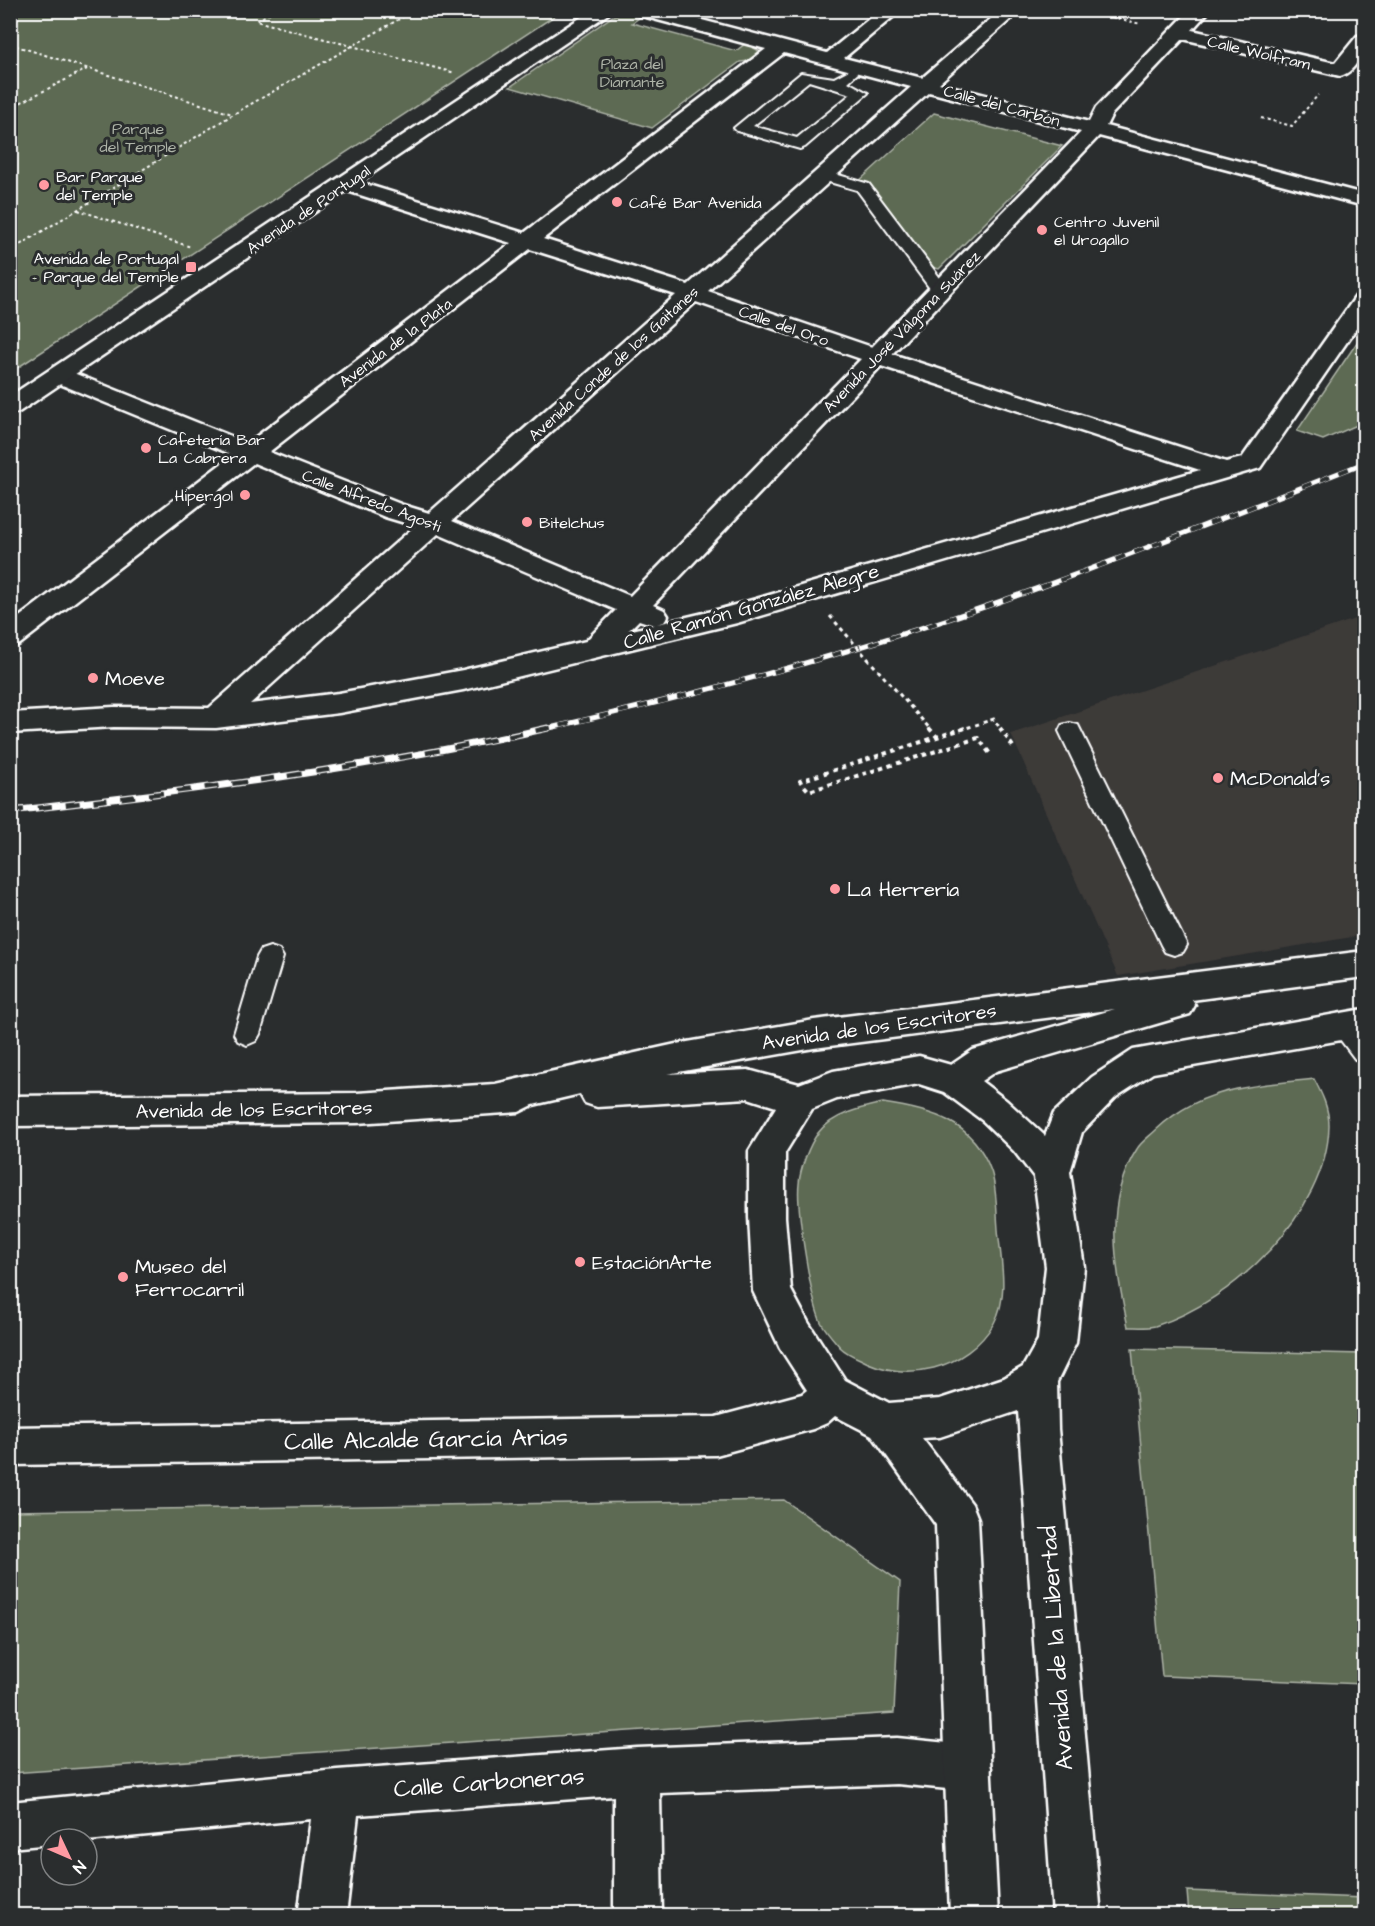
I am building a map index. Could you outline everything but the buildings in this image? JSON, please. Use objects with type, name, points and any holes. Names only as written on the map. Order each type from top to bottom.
[{"type":"street","name":"Avenida de Portugal","points":[[10,407],[605,10]]},
{"type":"street","name":"Calle del Carbón","points":[[641,10],[1365,200]]},
{"type":"street","points":[[830,60],[891,10]]},
{"type":"street","name":"Avenida Conde de los Gaitanes","points":[[216,718],[691,293],[1012,10]]},
{"type":"street","name":"Avenida José Válgoma Suárez","points":[[596,648],[1095,129],[1103,112],[1201,10]]},
{"type":"street","points":[[699,26],[720,12]]},
{"type":"street","name":"Calle Wolfram","points":[[1179,33],[1340,70]]},
{"type":"street","points":[[1340,70],[1365,40]]},
{"type":"street","name":"Avenida de la Plata","points":[[10,638],[780,47]]},
{"type":"street","name":"Calle del Oro","points":[[345,184],[526,243],[691,293],[876,357],[1222,469]]},
{"type":"street","name":"Calle Ramón González Alegre","points":[[10,723],[114,717],[216,718],[339,703],[463,680],[683,628],[1081,514],[1222,469],[1251,463],[1365,301]]},
{"type":"street","name":"Calle Alfredo Agosti","points":[[58,375],[394,511],[434,523],[683,628]]},
{"type":"street","name":"Avenida de los Escritores","points":[[497,1098],[736,1047],[1009,1007],[1266,979],[1365,964]]},
{"type":"street","name":"Avenida de los Escritores","points":[[955,1081],[985,1060],[1266,979]]},
{"type":"street","points":[[886,1422],[940,1418],[1015,1393],[1037,1380],[1057,1342],[1065,1267],[1052,1173],[1067,1124],[1104,1087],[1145,1060],[1354,1024]]},
{"type":"street","points":[[974,1916],[957,1519],[886,1422],[831,1393],[794,1335],[772,1292],[767,1217],[767,1151],[800,1099],[833,1085],[919,1070],[955,1081],[1027,1140],[1052,1173]]},
{"type":"street","name":"Avenida de los Escritores","points":[[10,1110],[357,1108],[748,1084],[800,1099]]},
{"type":"street","name":"Avenida de la Libertad","points":[[1037,1380],[1038,1429],[1077,1916]]},
{"type":"street","name":"Calle Alcalde García Arias","points":[[10,1446],[716,1436],[813,1410],[831,1393]]},
{"type":"street","name":"Calle Carboneras","points":[[10,1825],[337,1793],[637,1771],[897,1761],[968,1768]]},
{"type":"street","points":[[637,1771],[638,1916]]},
{"type":"street","points":[[322,1916],[337,1793]]},
{"type":"lane","points":[[837,83],[861,93],[800,144],[742,128],[806,76],[837,83],[857,68]]},
{"type":"lane","points":[[825,176],[863,187],[940,290]]},
{"type":"lane","points":[[1070,731],[1174,945]]},
{"type":"lane","points":[[247,1034],[270,957]]},
{"type":"lane","points":[[1354,1024],[1365,1051]]},
{"type":"path","points":[[275,10],[256,21],[496,83]]},
{"type":"path","points":[[10,251],[232,115],[415,10]]},
{"type":"path","points":[[1083,10],[1179,33]]},
{"type":"path","points":[[10,44],[232,115]]},
{"type":"path","points":[[10,108],[88,68]]},
{"type":"path","points":[[1261,118],[1292,126],[1340,70]]},
{"type":"path","points":[[77,210],[231,260]]},
{"type":"path","points":[[830,616],[938,738]]},
{"type":"path","points":[[991,755],[978,738],[809,791],[800,781],[994,719],[1014,748]]},
{"type":"shaded area","points":[[1364,616],[1364,935],[1118,976],[1011,734]]},
{"type":"green space","name":"Parque del Temple","points":[[11,10],[562,10],[562,11],[11,372]]},
{"type":"green space","name":"Plaza del Diamante","points":[[622,13],[642,16],[632,23],[736,51],[746,43],[759,51],[750,61],[740,62],[652,128],[510,87],[613,16]]},
{"type":"green space","points":[[934,113],[1062,146],[939,269],[929,266],[858,182]]},
{"type":"green space","points":[[1364,332],[1364,422],[1323,440],[1297,431]]},
{"type":"green space","points":[[1314,1079],[1326,1107],[1329,1126],[1324,1158],[1312,1190],[1294,1221],[1244,1275],[1215,1297],[1185,1314],[1155,1326],[1128,1327],[1116,1259],[1116,1214],[1119,1191],[1126,1170],[1139,1146],[1183,1109],[1204,1099],[1246,1087]]},
{"type":"green space","points":[[883,1103],[933,1114],[961,1129],[983,1154],[991,1171],[996,1196],[1003,1293],[994,1323],[968,1352],[952,1362],[915,1371],[896,1371],[878,1367],[847,1352],[830,1335],[817,1311],[802,1232],[800,1178],[806,1157],[818,1133],[839,1116]]},
{"type":"green space","points":[[1132,1349],[1364,1354],[1364,1684],[1162,1676]]},
{"type":"green space","points":[[784,1500],[900,1582],[894,1713],[11,1773],[11,1511]]},
{"type":"green space","points":[[1187,1891],[1364,1898],[1364,1915],[1189,1915]]},
{"type":"railway","points":[[541,730],[755,677],[944,621],[1125,556],[1364,463]]},
{"type":"railway","points":[[10,811],[347,767],[548,728]]},
{"type":"place","name":"Bar Parque del Temple","points":[[44,185]]},
{"type":"place","name":"Café Bar Avenida","points":[[617,202]]},
{"type":"place","name":"Centro Juvenil el Urogallo","points":[[1042,230]]},
{"type":"place","name":"Avenida de Portugal - Parque del Temple","points":[[191,267]]},
{"type":"place","name":"Cafetería Bar La Cabrera","points":[[146,448]]},
{"type":"place","name":"Hipergol","points":[[245,495]]},
{"type":"place","name":"Bitelchus","points":[[527,522]]},
{"type":"place","name":"Moeve","points":[[93,678]]},
{"type":"place","name":"McDonald's","points":[[1218,778]]},
{"type":"place","name":"La Herrería","points":[[835,889]]},
{"type":"place","name":"EstaciónArte","points":[[580,1262]]},
{"type":"place","name":"Museo del Ferrocarril","points":[[123,1277]]}]
